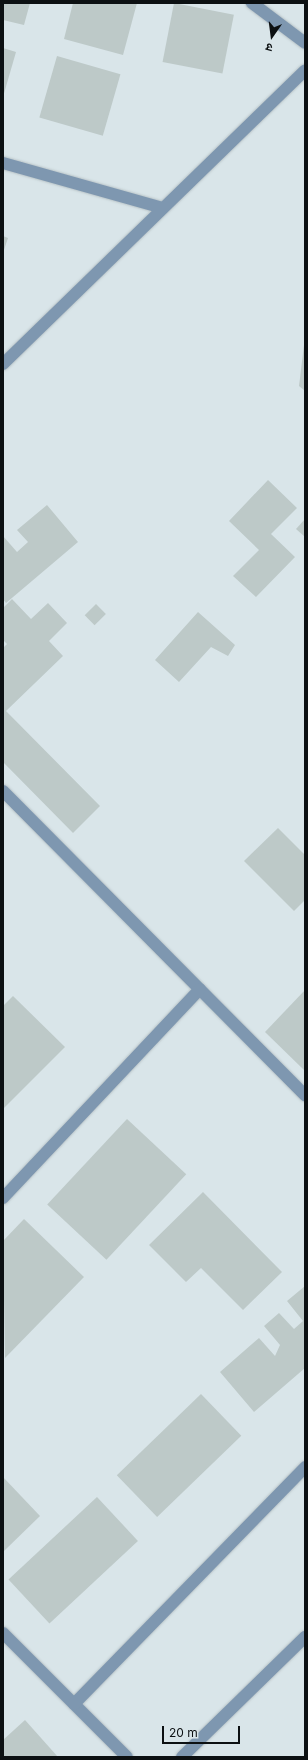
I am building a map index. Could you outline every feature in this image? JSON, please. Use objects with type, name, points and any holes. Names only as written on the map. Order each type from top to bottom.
[{"type":"street","points":[[252,3],[305,43]]},
{"type":"street","points":[[3,364],[305,70]]},
{"type":"street","points":[[3,163],[163,208]]},
{"type":"street","points":[[3,791],[305,1095]]},
{"type":"street","points":[[3,1198],[200,989]]},
{"type":"street","points":[[74,1704],[305,1467]]},
{"type":"street","points":[[3,1633],[127,1757]]},
{"type":"street","points":[[182,1757],[305,1637]]},
{"type":"building","points":[[3,3],[30,3],[24,25],[3,20]]},
{"type":"building","points":[[73,3],[137,3],[123,55],[64,39]]},
{"type":"building","points":[[174,3],[234,15],[222,74],[163,62]]},
{"type":"building","points":[[3,48],[16,52],[3,97]]},
{"type":"building","points":[[57,56],[120,74],[103,136],[39,118]]},
{"type":"building","points":[[3,236],[8,238],[3,253]]},
{"type":"building","points":[[305,345],[305,391],[299,386]]},
{"type":"building","points":[[268,480],[297,508],[271,534],[295,557],[256,597],[233,576],[259,550],[229,521]]},
{"type":"building","points":[[47,505],[78,542],[6,603],[3,599],[3,536],[17,552],[28,542],[17,530]]},
{"type":"building","points":[[305,519],[305,537],[296,529]]},
{"type":"building","points":[[12,599],[31,619],[48,603],[67,623],[49,641],[63,656],[6,711],[100,806],[73,833],[3,762],[3,648],[7,644],[3,640],[3,608]]},
{"type":"building","points":[[96,604],[106,614],[95,625],[85,615]]},
{"type":"building","points":[[198,612],[235,645],[228,656],[211,647],[179,682],[155,660]]},
{"type":"building","points":[[278,828],[305,855],[305,900],[294,911],[244,861]]},
{"type":"building","points":[[305,990],[305,1071],[265,1032]]},
{"type":"building","points":[[13,996],[65,1047],[3,1109],[3,1006]]},
{"type":"building","points":[[127,1119],[186,1174],[106,1260],[47,1205]]},
{"type":"building","points":[[203,1192],[282,1272],[243,1310],[201,1268],[186,1282],[149,1245]]},
{"type":"building","points":[[24,1219],[84,1277],[5,1358],[3,1241]]},
{"type":"building","points":[[305,1286],[305,1368],[254,1412],[220,1372],[259,1338],[275,1356],[280,1345],[264,1326],[279,1313],[294,1329],[303,1321],[287,1301]]},
{"type":"building","points":[[201,1394],[241,1436],[157,1517],[117,1475]]},
{"type":"building","points":[[3,1477],[40,1516],[3,1552]]},
{"type":"building","points":[[97,1497],[138,1541],[49,1623],[9,1580]]},
{"type":"building","points":[[25,1720],[58,1757],[3,1757],[3,1740]]}]
